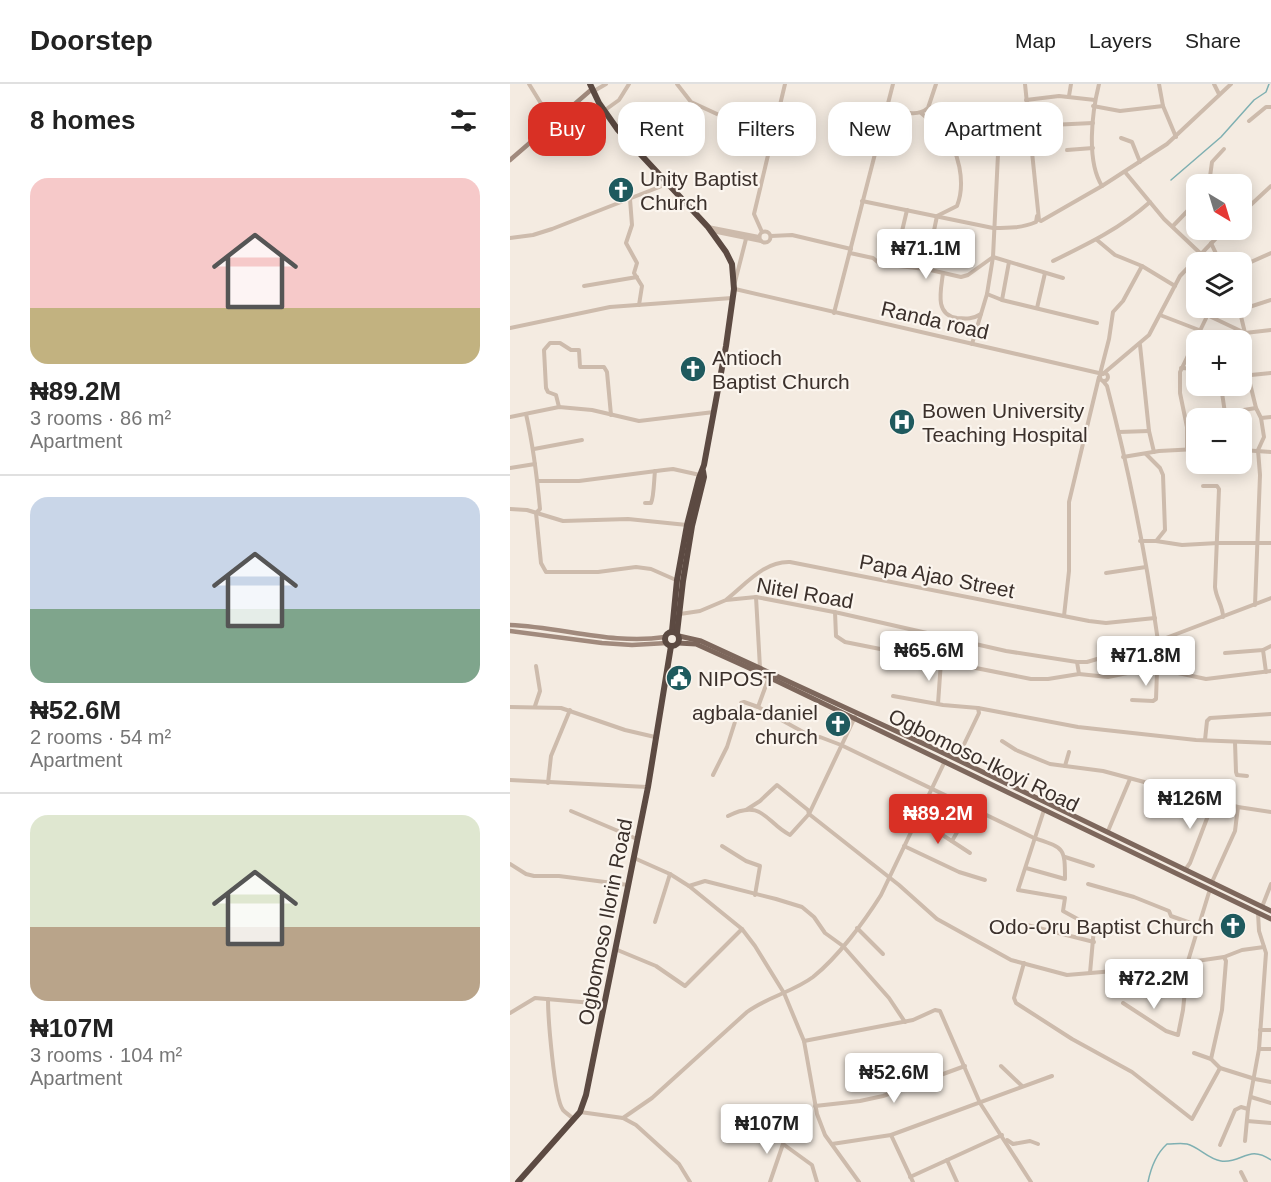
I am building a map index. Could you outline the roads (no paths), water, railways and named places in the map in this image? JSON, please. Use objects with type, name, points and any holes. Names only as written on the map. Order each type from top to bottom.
[{"type":"highway","points":[[592,88],[599,102]]},
{"type":"highway","points":[[606,114],[623,136],[710,229],[732,264],[734,287],[714,412],[690,537],[677,636],[668,642]]},
{"type":"highway","points":[[677,636],[677,580],[687,525],[702,474]]},
{"type":"highway","points":[[668,642],[677,636]]},
{"type":"highway","name":"Ogbomoso Ilorin Road","points":[[518,1182],[574,1119],[583,1104],[590,1083],[648,787],[668,642]]},
{"type":"main road","points":[[576,102],[592,88]]},
{"type":"main road","points":[[510,160],[528,145]]},
{"type":"main road","points":[[510,626],[540,627],[608,638],[668,642]]},
{"type":"main road","points":[[510,631],[602,643],[632,645],[668,642]]},
{"type":"main road","name":"Ogbomoso-Ikoyi Road","points":[[677,636],[701,641],[760,668],[898,735],[945,761],[1211,886],[1271,911]]},
{"type":"main road","name":"Ogbomoso-Ikoyi Road","points":[[677,636],[855,717],[957,759],[1185,870],[1271,919]]},
{"type":"street","points":[[529,84],[540,102]]},
{"type":"street","points":[[592,88],[606,84]]},
{"type":"street","points":[[606,109],[622,97],[629,84]]},
{"type":"street","points":[[676,84],[691,102],[717,114]]},
{"type":"street","points":[[781,102],[785,84]]},
{"type":"street","points":[[888,102],[893,84]]},
{"type":"street","points":[[921,113],[928,108],[936,84]]},
{"type":"street","points":[[1025,84],[1026,100],[1059,96],[1095,100]]},
{"type":"street","points":[[1069,96],[1071,84]]},
{"type":"street","points":[[1099,84],[1093,106],[1093,148],[1096,175],[1102,186]]},
{"type":"street","points":[[1159,84],[1163,106],[1176,136]]},
{"type":"street","points":[[1214,84],[1219,94]]},
{"type":"street","points":[[1037,216],[1041,220],[1140,162],[1176,136],[1231,84]]},
{"type":"street","points":[[1249,121],[1268,105],[1271,107]]},
{"type":"street","points":[[1093,106],[1120,111],[1163,106]]},
{"type":"street","points":[[912,112],[921,113],[946,136],[962,180],[957,206],[937,216]]},
{"type":"street","points":[[1063,124],[1093,123]]},
{"type":"street","points":[[1121,138],[1132,142],[1140,162]]},
{"type":"street","points":[[1067,150],[1093,148]]},
{"type":"street","points":[[1210,174],[1212,162],[1224,148]]},
{"type":"street","points":[[769,156],[754,214],[761,237],[766,243],[771,236]]},
{"type":"street","points":[[834,313],[874,156]]},
{"type":"street","points":[[972,344],[987,294],[993,257],[998,156]]},
{"type":"street","points":[[862,201],[993,228],[1013,229],[1021,225],[1033,224],[1037,216],[1032,156]]},
{"type":"street","points":[[1125,172],[1150,202],[1199,252]]},
{"type":"street","points":[[510,238],[533,235],[552,229],[668,183]]},
{"type":"street","points":[[1252,204],[1271,186]]},
{"type":"street","points":[[630,199],[632,225],[626,243],[637,263],[634,273],[642,286],[639,304]]},
{"type":"street","points":[[1053,261],[1097,240],[1130,220],[1150,202]]},
{"type":"street","points":[[894,265],[907,210]]},
{"type":"street","points":[[1173,226],[1186,212]]},
{"type":"street","points":[[926,269],[937,216]]},
{"type":"street","points":[[710,229],[747,237],[761,237],[768,232],[771,236],[792,235],[873,258],[880,264],[926,269],[964,277],[993,257]]},
{"type":"street","points":[[734,287],[747,237]]},
{"type":"street","points":[[1097,240],[1115,255],[1142,266],[1175,286]]},
{"type":"street","points":[[1201,252],[1213,240]]},
{"type":"street","points":[[1210,243],[1215,252]]},
{"type":"street","points":[[1252,262],[1271,253]]},
{"type":"street","points":[[993,257],[1063,278]]},
{"type":"street","points":[[1002,300],[1009,262]]},
{"type":"street","points":[[1064,616],[1069,572],[1069,502],[1103,376],[1113,312],[1123,300],[1142,266]]},
{"type":"street","points":[[1103,376],[1152,330],[1186,268]]},
{"type":"street","points":[[943,273],[940,304],[944,311],[953,317],[970,319],[981,314]]},
{"type":"street","points":[[1037,308],[1045,273]]},
{"type":"street","points":[[584,286],[637,277]]},
{"type":"street","name":"Randa road","points":[[734,287],[834,313],[1103,376]]},
{"type":"street","points":[[987,294],[1002,300],[1097,323]]},
{"type":"street","points":[[510,328],[580,312],[639,304],[732,298]]},
{"type":"street","points":[[1252,306],[1271,300]]},
{"type":"street","points":[[1160,315],[1199,330],[1205,318]]},
{"type":"street","points":[[1213,318],[1239,330]]},
{"type":"street","points":[[1252,332],[1271,330]]},
{"type":"street","points":[[559,407],[556,395],[547,390],[544,350],[550,343],[560,343],[571,350],[579,350],[580,367],[604,367],[607,372],[611,415]]},
{"type":"street","points":[[1139,344],[1149,431],[1154,452]]},
{"type":"street","points":[[1186,357],[1181,368],[1179,386],[1186,422]]},
{"type":"street","points":[[1181,368],[1186,368]]},
{"type":"street","points":[[1252,375],[1271,373]]},
{"type":"street","points":[[1103,376],[1119,432],[1158,641]]},
{"type":"street","points":[[1252,396],[1261,418],[1264,437],[1258,450],[1260,475],[1255,605]]},
{"type":"street","points":[[510,417],[559,407],[592,410],[639,421],[714,412]]},
{"type":"street","points":[[1252,409],[1256,408]]},
{"type":"street","points":[[526,414],[538,481],[540,508],[536,513],[540,563],[546,572],[598,572],[622,567],[636,567],[651,569],[677,580]]},
{"type":"street","points":[[1261,418],[1271,417]]},
{"type":"street","points":[[1119,432],[1149,431]]},
{"type":"street","points":[[534,450],[582,440]]},
{"type":"street","points":[[1124,457],[1186,448]]},
{"type":"street","points":[[1252,450],[1271,452]]},
{"type":"street","points":[[1146,454],[1160,468],[1163,475],[1166,527],[1156,541]]},
{"type":"street","points":[[510,468],[536,464]]},
{"type":"street","points":[[538,481],[579,481],[673,469],[702,474]]},
{"type":"street","points":[[645,503],[652,502],[655,471]]},
{"type":"street","points":[[1203,486],[1218,487],[1215,587],[1223,617]]},
{"type":"street","points":[[510,509],[519,508],[563,521],[628,519],[687,525]]},
{"type":"street","points":[[1140,541],[1182,545],[1271,543]]},
{"type":"street","name":"Papa Ajao Street","points":[[726,600],[743,584],[769,566],[779,562],[790,562],[1107,623],[1155,618]]},
{"type":"street","points":[[1106,573],[1146,567]]},
{"type":"street","points":[[756,597],[760,668]]},
{"type":"street","name":"Nitel Road","points":[[680,614],[700,611],[726,600],[756,597],[835,612],[1006,651],[1077,662],[1095,661],[1158,641],[1271,598]]},
{"type":"street","points":[[835,612],[834,632],[838,639],[1039,680],[1079,674],[1108,677],[1137,671],[1164,670],[1206,679],[1269,672],[1263,650]]},
{"type":"street","points":[[1225,653],[1263,650],[1271,646]]},
{"type":"street","points":[[938,704],[941,661]]},
{"type":"street","points":[[1077,662],[1079,674]]},
{"type":"street","points":[[534,706],[540,691],[536,666]]},
{"type":"street","points":[[1132,700],[1153,701],[1156,699],[1157,671]]},
{"type":"street","points":[[758,707],[769,677]]},
{"type":"street","points":[[893,696],[978,708],[1068,726],[1205,740],[1271,743]]},
{"type":"street","points":[[713,776],[727,747],[741,703],[744,702],[758,707],[814,738],[820,737],[841,745],[1034,838],[1054,844],[1065,857],[1065,879],[1026,868]]},
{"type":"street","points":[[510,707],[534,706],[570,710],[625,730],[655,737]]},
{"type":"street","points":[[957,759],[979,712],[978,708]]},
{"type":"street","points":[[548,783],[551,756],[570,710]]},
{"type":"street","points":[[1205,740],[1207,721],[1210,718],[1271,714]]},
{"type":"street","points":[[728,816],[737,811],[746,810],[765,814],[789,836],[809,814],[855,717]]},
{"type":"street","points":[[1002,741],[1016,750],[1050,764],[1103,771],[1238,807],[1271,812]]},
{"type":"street","points":[[1235,742],[1236,772],[1238,775],[1247,776]]},
{"type":"street","points":[[1065,766],[1069,752]]},
{"type":"street","points":[[623,1118],[652,1098],[747,1012],[813,977],[843,946],[868,914],[890,878],[945,761]]},
{"type":"street","points":[[1108,831],[1130,779]]},
{"type":"street","points":[[510,780],[648,787]]},
{"type":"street","points":[[746,810],[777,785],[937,919],[1011,960],[1066,975],[1149,968],[1224,957],[1242,950],[1265,947]]},
{"type":"street","points":[[1185,870],[1190,863],[1214,800]]},
{"type":"street","points":[[1123,1002],[1166,1031],[1178,1035],[1188,961],[1211,886],[1235,831],[1238,807]]},
{"type":"street","points":[[952,841],[971,808]]},
{"type":"street","points":[[1044,808],[1018,890],[1065,898],[1063,911],[1094,928],[1090,973]]},
{"type":"street","points":[[571,811],[638,839]]},
{"type":"street","points":[[918,819],[970,852]]},
{"type":"street","points":[[722,846],[746,861],[760,866],[755,894]]},
{"type":"street","points":[[904,846],[959,872],[985,880]]},
{"type":"street","points":[[1065,857],[1094,866]]},
{"type":"street","points":[[633,858],[670,874],[689,886],[742,929],[755,946],[784,993],[804,1041],[815,1106],[825,1135],[859,1182]]},
{"type":"street","points":[[510,864],[534,876],[559,876],[628,885]]},
{"type":"street","points":[[655,922],[670,874]]},
{"type":"street","points":[[689,886],[705,881],[776,898],[802,907],[814,917],[825,933],[843,946],[889,998],[905,1022]]},
{"type":"street","points":[[1088,884],[1134,897],[1198,926]]},
{"type":"street","points":[[1262,907],[1271,884]]},
{"type":"street","points":[[1245,1141],[1248,1109],[1259,1049],[1265,947],[1259,931],[1258,913]]},
{"type":"street","points":[[1023,924],[1094,942]]},
{"type":"street","points":[[857,928],[883,954]]},
{"type":"street","points":[[615,949],[653,964],[685,986],[742,929]]},
{"type":"street","points":[[1211,1059],[1222,1010],[1226,961],[1224,957]]},
{"type":"street","points":[[1024,963],[1014,998],[1016,1003],[1072,1039],[1132,1072],[1192,1119],[1220,1068]]},
{"type":"street","points":[[510,1013],[535,998],[605,1004]]},
{"type":"street","points":[[548,999],[552,1064],[560,1101],[563,1110],[574,1119]]},
{"type":"street","points":[[804,1041],[905,1022],[935,1010],[940,1011],[980,1103],[1031,1182]]},
{"type":"street","points":[[1260,1030],[1271,1030]]},
{"type":"street","points":[[1259,1049],[1271,1049]]},
{"type":"street","points":[[1194,1053],[1211,1059],[1220,1068],[1271,1082]]},
{"type":"street","points":[[815,1106],[883,1096],[965,1066]]},
{"type":"street","points":[[1001,1066],[1023,1087]]},
{"type":"street","points":[[832,1144],[891,1135],[1052,1076]]},
{"type":"street","points":[[1251,1096],[1271,1103]]},
{"type":"street","points":[[583,1104],[592,1112]]},
{"type":"street","points":[[1220,1145],[1235,1110],[1241,1107],[1248,1109]]},
{"type":"street","points":[[579,1112],[623,1118],[637,1126],[679,1164],[690,1182]]},
{"type":"street","points":[[1247,1121],[1271,1123]]},
{"type":"street","points":[[1001,1134],[1010,1143],[1030,1141],[1038,1144]]},
{"type":"street","points":[[891,1135],[911,1180],[1001,1134]]},
{"type":"street","points":[[770,1182],[783,1144],[812,1165],[816,1172],[817,1182]]},
{"type":"street","points":[[947,1160],[957,1182]]},
{"type":"street","points":[[1241,1172],[1243,1181]]},
{"type":"waterway","points":[[1171,180],[1221,137],[1254,100],[1266,92],[1269,84]]},
{"type":"waterway","points":[[1148,1182],[1154,1161],[1167,1144],[1187,1144],[1221,1161],[1234,1160],[1251,1154],[1271,1160]]},
{"type":"place","name":"Unity Baptist Church","points":[[621,190]]},
{"type":"place","name":"Antioch Baptist Church","points":[[693,369]]},
{"type":"place","name":"Bowen University Teaching Hospital","points":[[902,422]]},
{"type":"place","name":"NIPOST","points":[[679,678]]},
{"type":"place","name":"agbala-daniel church","points":[[838,724]]},
{"type":"place","name":"Odo-Oru Baptist Church","points":[[1233,926]]}]
